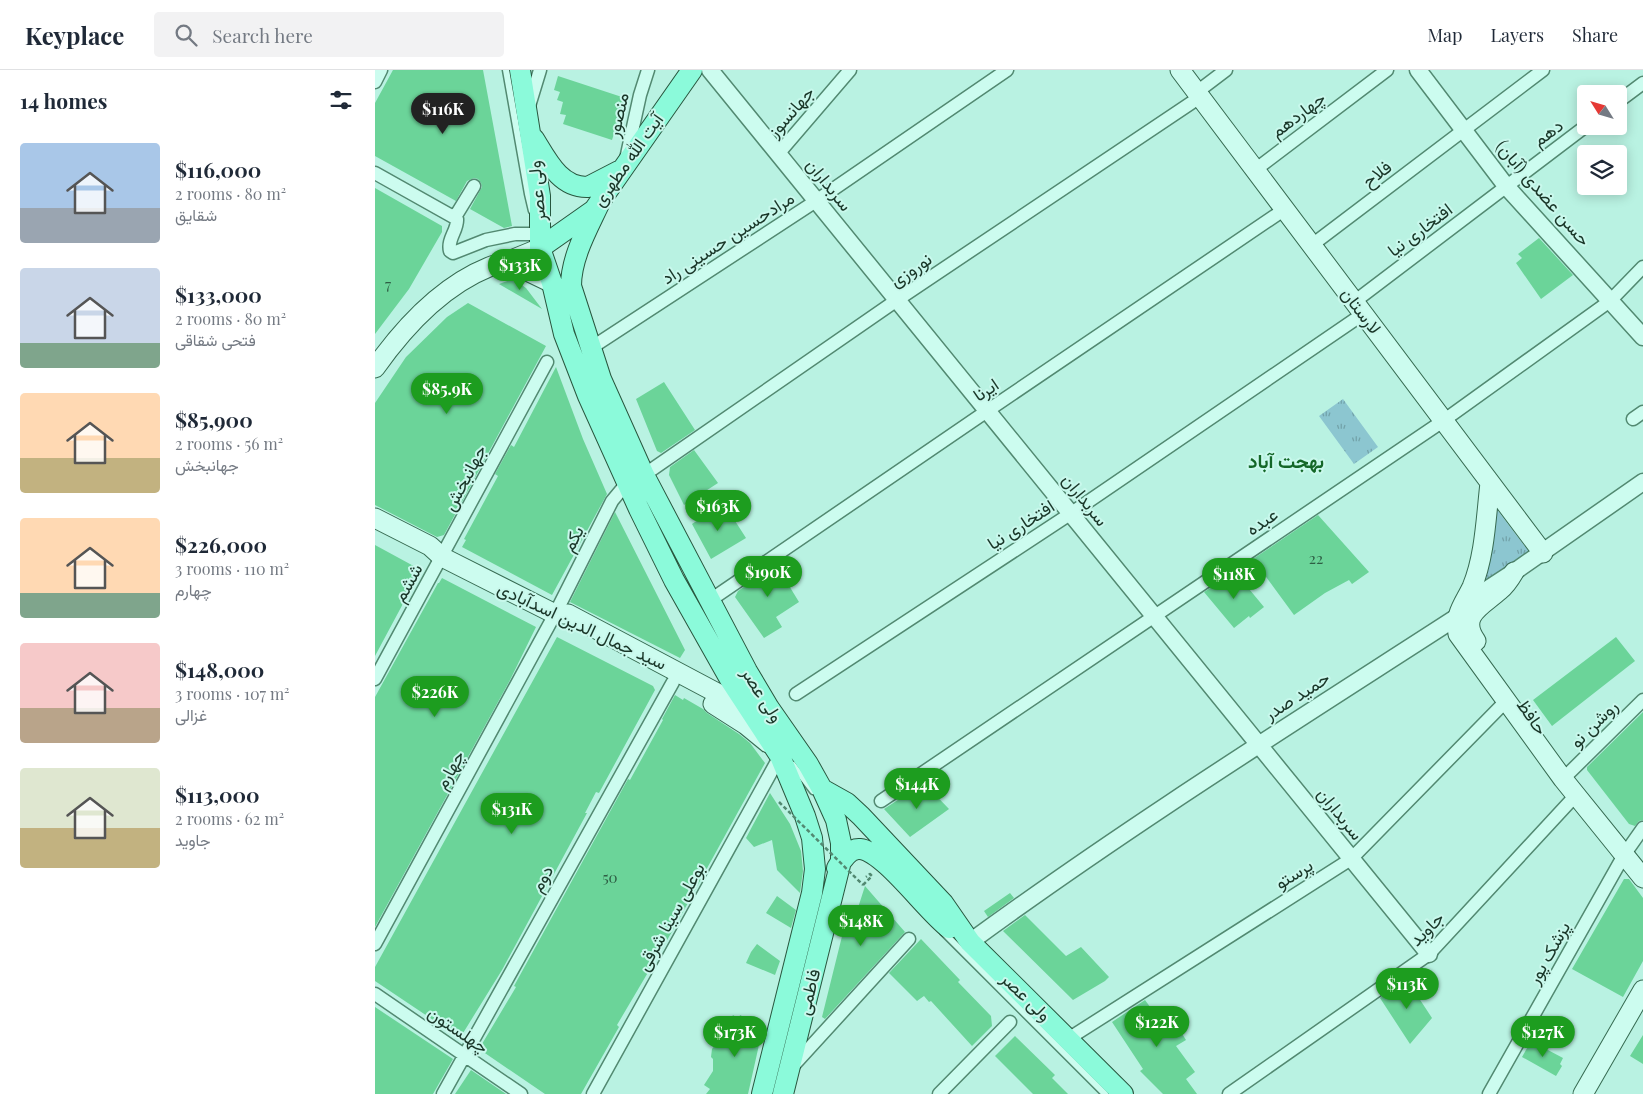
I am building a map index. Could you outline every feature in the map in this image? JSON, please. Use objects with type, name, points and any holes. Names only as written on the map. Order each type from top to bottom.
[{"type":"main road","name":"ولی عصر","points":[[520,70],[540,196],[544,242],[564,334],[588,396],[709,601],[805,816],[813,845],[815,869],[809,909]]},
{"type":"main road","name":"آیت الله مطهری","points":[[544,242],[589,215],[692,70]]},
{"type":"main road","name":"لارستان","points":[[1180,70],[1543,553]]},
{"type":"main road","points":[[530,133],[556,172],[570,184],[588,187],[623,168]]},
{"type":"main road","name":"ولی عصر","points":[[600,202],[580,246],[571,277],[583,346],[607,394],[636,479],[674,580],[726,670],[758,710],[808,764],[822,789],[847,803],[861,816],[943,903],[970,942],[1123,1094]]},
{"type":"main road","points":[[375,368],[399,338],[445,292],[469,277],[489,267],[511,260],[544,242]]},
{"type":"main road","points":[[511,260],[525,270],[552,283]]},
{"type":"main road","points":[[1457,617],[1479,566],[1483,549],[1490,483]]},
{"type":"main road","name":"سید جمال الدین اسدآبادی","points":[[375,518],[430,546],[442,557],[555,614],[568,614],[718,693],[758,710]]},
{"type":"main road","name":"سید جمال الدین اسدآبادی","points":[[375,531],[425,556],[442,557]]},
{"type":"main road","name":"حافظ","points":[[1514,572],[1501,590],[1472,614],[1469,624],[1471,633],[1511,696],[1567,776],[1627,849],[1643,878]]},
{"type":"main road","points":[[555,614],[562,626],[673,682],[729,713],[760,736],[779,756]]},
{"type":"main road","name":"حافظ","points":[[1457,617],[1457,629],[1461,638],[1511,696]]},
{"type":"main road","points":[[718,693],[725,690],[728,686],[726,670]]},
{"type":"main road","name":"فاطمی","points":[[783,1094],[841,862],[841,843],[849,836],[822,789]]},
{"type":"main road","points":[[809,909],[849,853],[849,836]]},
{"type":"main road","points":[[849,836],[883,862],[945,925],[970,942]]},
{"type":"main road","name":"حافظ","points":[[1627,849],[1643,861]]},
{"type":"main road","name":"فاطمی","points":[[762,1094],[809,909]]},
{"type":"main road","points":[[1583,1094],[1643,990]]},
{"type":"street","points":[[375,82],[381,70]]},
{"type":"street","points":[[527,112],[540,70]]},
{"type":"street","name":"منصور","points":[[623,168],[639,96],[648,70]]},
{"type":"street","name":"سربداران","points":[[710,70],[1429,954]]},
{"type":"street","name":"جهانسوز","points":[[778,154],[850,70]]},
{"type":"street","name":"مرادحسین حسینی راد","points":[[583,346],[816,201],[1007,70]]},
{"type":"street","name":"نوروزی","points":[[636,479],[1199,94],[1226,70]]},
{"type":"street","name":"چهاردهم","points":[[1255,170],[1387,70]]},
{"type":"street","name":"حسن عضدی (آبان)","points":[[1419,70],[1507,186],[1643,337]]},
{"type":"street","name":"فلاح","points":[[1312,245],[1543,70]]},
{"type":"street","points":[[1627,96],[1643,83]]},
{"type":"street","name":"دهم","points":[[1507,186],[1577,133]]},
{"type":"street","points":[[375,173],[455,217],[458,221],[449,246],[450,251],[453,252],[486,240],[515,234],[544,242]]},
{"type":"street","points":[[455,217],[474,186]]},
{"type":"street","name":"افتخاری نیا","points":[[796,694],[1070,514],[1359,308],[1507,186]]},
{"type":"street","name":"ايرنا","points":[[709,601],[1285,210]]},
{"type":"street","name":"عبده","points":[[881,802],[1443,421],[1611,301],[1643,267]]},
{"type":"street","name":"جهانبخش","points":[[442,557],[547,362]]},
{"type":"street","name":"یکم","points":[[555,614],[612,501],[636,479]]},
{"type":"street","name":"حمید صدر","points":[[970,942],[1050,883],[1258,745],[1457,617],[1467,602],[1543,553],[1643,482]]},
{"type":"street","name":"ششم","points":[[375,679],[442,557]]},
{"type":"street","name":"چهارم","points":[[375,944],[555,614]]},
{"type":"street","name":"دوم","points":[[443,1094],[673,682]]},
{"type":"street","name":"پرستو","points":[[1068,1039],[1351,859],[1511,696]]},
{"type":"street","name":"روشن نو","points":[[1567,776],[1643,700]]},
{"type":"street","name":"بوعلی سینا شرقی","points":[[593,1094],[779,756]]},
{"type":"street","name":"جاوید","points":[[1229,1094],[1429,954],[1579,792]]},
{"type":"street","name":"پزشک پور","points":[[1489,1094],[1627,849],[1643,828]]},
{"type":"street","points":[[789,1070],[909,939]]},
{"type":"street","name":"چهلستون","points":[[375,994],[521,1094]]},
{"type":"street","points":[[939,1094],[1011,1022]]},
{"type":"lane","points":[[506,70],[527,194],[570,326]]},
{"type":"lane","points":[[583,346],[614,445],[692,600],[784,754],[849,836],[881,870]]},
{"type":"lane","points":[[908,897],[1105,1094]]},
{"type":"path","points":[[779,802],[863,885],[872,876],[870,874],[866,877]]},
{"type":"green space","points":[[1343,399],[1378,447],[1354,464],[1319,416]]},
{"type":"green space","points":[[1489,499],[1530,553],[1476,586]]},
{"type":"building","points":[[393,70],[483,70],[512,226],[504,228],[470,209],[482,187],[478,179],[474,178],[467,181],[456,201],[375,156],[375,103]]},
{"type":"building","points":[[558,76],[625,98],[612,140],[563,124],[566,115],[560,114],[563,102],[557,100],[560,92],[554,90]]},
{"type":"building","points":[[375,188],[442,226],[442,232],[409,289],[375,334]]},
{"type":"building","points":[[1539,238],[1573,275],[1541,299],[1516,263],[1522,258],[1518,254]]},
{"type":"building","points":[[510,280],[526,288],[542,309],[499,284]]},
{"type":"building","points":[[468,303],[546,346],[444,535],[437,537],[375,505],[375,403],[406,357],[447,317]]},
{"type":"building","points":[[556,367],[583,439],[607,494],[552,595],[462,547],[466,540],[464,539],[498,476],[495,474],[511,445],[514,447]]},
{"type":"building","points":[[664,382],[695,430],[661,453],[657,451],[636,399]]},
{"type":"building","points":[[694,450],[718,483],[684,505],[669,475],[670,467]]},
{"type":"building","points":[[720,505],[726,515],[730,513],[746,538],[711,559],[692,524]]},
{"type":"building","points":[[615,512],[685,650],[680,658],[570,602]]},
{"type":"building","points":[[1318,515],[1369,572],[1352,584],[1349,580],[1325,593],[1294,615],[1253,559]]},
{"type":"building","points":[[375,545],[421,570],[375,656]]},
{"type":"building","points":[[783,560],[796,578],[788,584],[799,602],[776,617],[782,627],[764,638],[735,597],[738,591]]},
{"type":"building","points":[[1235,572],[1264,607],[1234,628],[1204,592]]},
{"type":"building","points":[[442,578],[536,627],[510,680],[375,927],[375,697]]},
{"type":"building","points":[[557,637],[653,686],[655,690],[599,793],[596,792],[585,813],[587,813],[502,970],[460,1038],[375,981],[375,967]]},
{"type":"building","points":[[1616,637],[1635,661],[1552,726],[1533,700]]},
{"type":"building","points":[[675,695],[703,709],[739,734],[750,743],[765,763],[673,930],[617,1025],[619,1027],[581,1094],[545,1094],[479,1049],[516,987],[514,986],[628,779],[630,780]]},
{"type":"building","points":[[1643,712],[1643,820],[1639,821],[1635,826],[1629,824],[1587,770],[1587,767]]},
{"type":"building","points":[[924,783],[949,809],[910,837],[884,809]]},
{"type":"building","points":[[770,793],[790,824],[801,851],[803,871],[800,893],[777,870],[772,840],[754,847],[746,838]]},
{"type":"building","points":[[1624,879],[1629,879],[1643,898],[1643,961],[1623,997],[1572,969]]},
{"type":"building","points":[[865,886],[905,932],[825,1019],[822,1017],[848,912],[856,914]]},
{"type":"building","points":[[1010,893],[1014,898],[988,917],[984,911]]},
{"type":"building","points":[[777,896],[796,910],[791,928],[766,913]]},
{"type":"building","points":[[1025,915],[1066,956],[1081,947],[1109,977],[1073,1000],[1003,931]]},
{"type":"building","points":[[921,939],[960,980],[958,982],[991,1016],[992,1026],[972,1046],[931,1001],[929,1002],[924,996],[917,1001],[889,973]]},
{"type":"building","points":[[757,944],[780,961],[775,975],[746,963]]},
{"type":"building","points":[[1407,980],[1432,1018],[1410,1044],[1380,998]]},
{"type":"building","points":[[1145,1000],[1156,1015],[1163,1011],[1169,1013],[1186,1040],[1176,1046],[1195,1072],[1186,1079],[1197,1094],[1163,1094],[1140,1071],[1143,1069],[1112,1022]]},
{"type":"building","points":[[375,1007],[453,1059],[433,1094],[375,1094]]},
{"type":"building","points":[[733,1015],[739,1019],[740,1015],[763,1027],[748,1094],[706,1094],[710,1089],[704,1085],[713,1071],[712,1049]]},
{"type":"building","points":[[1643,1035],[1643,1064],[1630,1056]]},
{"type":"building","points":[[1015,1036],[1055,1075],[1052,1078],[1068,1094],[1033,1094],[995,1056]]},
{"type":"building","points":[[1531,1041],[1563,1058],[1560,1064],[1562,1066],[1556,1076],[1522,1057]]},
{"type":"building","points":[[471,1070],[506,1094],[455,1094]]},
{"type":"district","name":"بهجت آباد","points":[[1286,461]]}]
